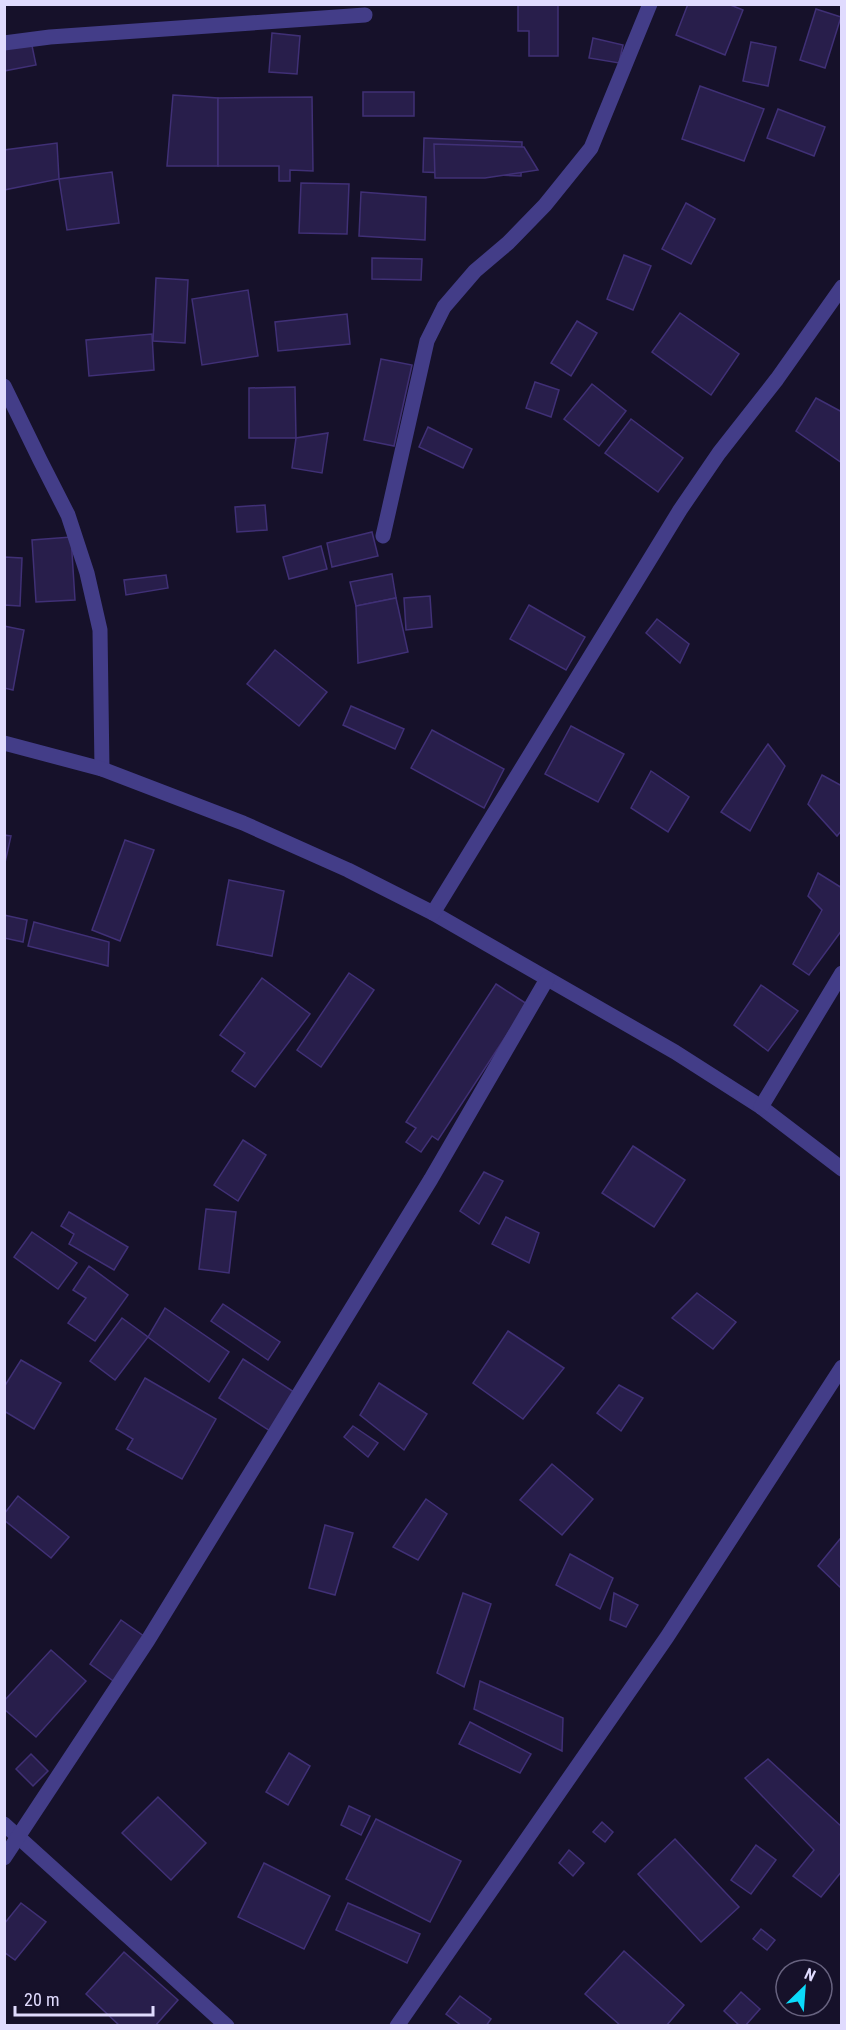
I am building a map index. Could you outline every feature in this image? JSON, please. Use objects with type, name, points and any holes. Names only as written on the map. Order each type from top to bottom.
[{"type":"street","points":[[383,537],[427,340],[444,307],[475,272],[508,243],[545,205],[591,148],[650,4]]},
{"type":"street","points":[[4,43],[50,37],[365,15]]},
{"type":"street","points":[[433,913],[680,510],[719,453],[777,379],[842,287]]},
{"type":"street","points":[[4,386],[68,515],[87,573],[100,630],[102,769]]},
{"type":"street","points":[[4,743],[102,769],[243,823],[348,870],[433,913],[675,1052],[761,1107],[842,1169]]},
{"type":"street","points":[[761,1107],[842,973]]},
{"type":"street","points":[[4,1858],[154,1630],[431,1179],[547,979]]},
{"type":"street","points":[[397,2025],[667,1637],[842,1367]]},
{"type":"street","points":[[4,1824],[227,2025]]},
{"type":"building","points":[[518,4],[558,4],[558,56],[529,56],[529,31],[518,31]]},
{"type":"building","points":[[688,4],[728,4],[743,10],[725,55],[676,35]]},
{"type":"building","points":[[816,9],[841,17],[825,68],[800,60]]},
{"type":"building","points":[[272,33],[300,36],[297,74],[269,72]]},
{"type":"building","points":[[593,38],[623,45],[619,63],[589,58]]},
{"type":"building","points":[[31,41],[36,65],[4,71],[4,46]]},
{"type":"building","points":[[751,42],[776,47],[768,86],[743,81]]},
{"type":"building","points":[[700,86],[764,109],[744,161],[682,139]]},
{"type":"building","points":[[363,92],[414,92],[414,116],[363,116]]},
{"type":"building","points":[[173,95],[218,98],[218,166],[167,166]]},
{"type":"building","points":[[312,97],[313,171],[290,170],[290,181],[279,181],[279,166],[218,166],[218,98]]},
{"type":"building","points":[[778,109],[825,127],[814,156],[767,138]]},
{"type":"building","points":[[424,138],[522,142],[521,176],[423,172]]},
{"type":"building","points":[[57,143],[59,179],[4,190],[4,150]]},
{"type":"building","points":[[434,144],[524,147],[538,170],[485,178],[435,178]]},
{"type":"building","points":[[112,172],[119,223],[67,230],[59,179]]},
{"type":"building","points":[[301,183],[349,184],[347,234],[299,233]]},
{"type":"building","points":[[361,192],[426,197],[425,240],[359,236]]},
{"type":"building","points":[[686,203],[715,219],[691,264],[662,249]]},
{"type":"building","points":[[624,255],[651,266],[633,310],[607,299]]},
{"type":"building","points":[[372,258],[422,259],[421,280],[372,279]]},
{"type":"building","points":[[156,278],[188,280],[185,343],[153,341]]},
{"type":"building","points":[[248,290],[258,356],[202,365],[192,299]]},
{"type":"building","points":[[680,313],[739,354],[711,395],[652,352]]},
{"type":"building","points":[[347,314],[350,344],[278,351],[275,322]]},
{"type":"building","points":[[577,321],[597,333],[571,376],[551,363]]},
{"type":"building","points":[[152,334],[154,370],[89,376],[86,340]]},
{"type":"building","points":[[381,359],[412,365],[394,446],[364,440]]},
{"type":"building","points":[[535,382],[559,390],[551,417],[526,408]]},
{"type":"building","points":[[592,384],[626,411],[599,446],[564,419]]},
{"type":"building","points":[[295,387],[296,438],[249,438],[249,388]]},
{"type":"building","points":[[816,398],[842,412],[842,463],[796,431]]},
{"type":"building","points":[[631,419],[683,458],[658,492],[605,453]]},
{"type":"building","points":[[428,427],[472,449],[463,468],[419,447]]},
{"type":"building","points":[[328,433],[322,473],[292,468],[296,438]]},
{"type":"building","points":[[265,505],[267,530],[237,532],[235,507]]},
{"type":"building","points":[[372,532],[378,556],[332,567],[327,543]]},
{"type":"building","points":[[71,537],[75,600],[36,602],[32,540]]},
{"type":"building","points":[[321,546],[327,569],[289,579],[283,557]]},
{"type":"building","points":[[4,557],[22,558],[20,606],[4,605]]},
{"type":"building","points":[[392,574],[396,598],[356,606],[350,582]]},
{"type":"building","points":[[166,575],[168,588],[126,595],[124,580]]},
{"type":"building","points":[[430,596],[432,627],[406,630],[404,598]]},
{"type":"building","points":[[396,598],[408,652],[358,663],[356,606]]},
{"type":"building","points":[[529,605],[585,637],[566,670],[510,639]]},
{"type":"building","points":[[657,619],[689,644],[680,663],[646,633]]},
{"type":"building","points":[[4,626],[24,630],[13,690],[4,688]]},
{"type":"building","points":[[275,650],[327,692],[299,726],[247,684]]},
{"type":"building","points":[[351,706],[404,729],[395,749],[343,725]]},
{"type":"building","points":[[571,726],[624,754],[598,802],[545,774]]},
{"type":"building","points":[[432,730],[504,769],[484,808],[411,768]]},
{"type":"building","points":[[768,744],[785,766],[750,831],[721,812]]},
{"type":"building","points":[[651,771],[689,797],[668,832],[631,808]]},
{"type":"building","points":[[822,775],[842,786],[842,830],[837,836],[808,804]]},
{"type":"building","points":[[4,835],[11,836],[4,867]]},
{"type":"building","points":[[125,840],[154,850],[120,941],[92,930]]},
{"type":"building","points":[[818,873],[842,888],[842,930],[809,975],[793,964],[822,910],[808,896]]},
{"type":"building","points":[[229,880],[284,891],[272,956],[217,945]]},
{"type":"building","points":[[4,915],[27,920],[23,942],[4,938]]},
{"type":"building","points":[[34,922],[109,942],[108,966],[28,946]]},
{"type":"building","points":[[349,973],[374,990],[321,1067],[297,1050]]},
{"type":"building","points":[[262,978],[310,1014],[255,1087],[232,1071],[245,1053],[220,1035]]},
{"type":"building","points":[[496,984],[527,1004],[438,1140],[432,1136],[421,1152],[406,1142],[416,1128],[406,1122]]},
{"type":"building","points":[[761,985],[798,1011],[768,1051],[734,1025]]},
{"type":"building","points":[[243,1140],[266,1155],[238,1201],[214,1185]]},
{"type":"building","points":[[633,1146],[685,1180],[654,1227],[602,1193]]},
{"type":"building","points":[[484,1172],[503,1181],[479,1224],[460,1211]]},
{"type":"building","points":[[206,1209],[236,1212],[229,1273],[199,1269]]},
{"type":"building","points":[[69,1212],[128,1247],[114,1270],[69,1244],[74,1234],[61,1226]]},
{"type":"building","points":[[506,1217],[539,1233],[529,1263],[492,1244]]},
{"type":"building","points":[[32,1232],[77,1263],[58,1289],[14,1257]]},
{"type":"building","points":[[89,1266],[128,1295],[95,1341],[68,1323],[86,1298],[73,1290]]},
{"type":"building","points":[[697,1293],[736,1322],[713,1349],[672,1318]]},
{"type":"building","points":[[223,1304],[280,1342],[268,1360],[211,1321]]},
{"type":"building","points":[[165,1308],[229,1352],[209,1382],[148,1337]]},
{"type":"building","points":[[122,1318],[148,1337],[115,1380],[90,1361]]},
{"type":"building","points":[[508,1331],[564,1368],[523,1419],[473,1383]]},
{"type":"building","points":[[243,1359],[294,1392],[270,1431],[219,1398]]},
{"type":"building","points":[[21,1360],[61,1383],[34,1429],[4,1411],[4,1387]]},
{"type":"building","points":[[145,1378],[216,1419],[182,1479],[127,1449],[133,1439],[116,1429]]},
{"type":"building","points":[[379,1383],[427,1414],[404,1450],[360,1415]]},
{"type":"building","points":[[619,1385],[643,1398],[621,1431],[597,1413]]},
{"type":"building","points":[[353,1426],[378,1443],[368,1457],[344,1437]]},
{"type":"building","points":[[552,1464],[593,1499],[562,1535],[520,1500]]},
{"type":"building","points":[[18,1496],[69,1537],[51,1558],[4,1520],[4,1514]]},
{"type":"building","points":[[426,1499],[447,1514],[418,1560],[393,1547]]},
{"type":"building","points":[[325,1525],[353,1533],[335,1595],[309,1588]]},
{"type":"building","points":[[840,1539],[842,1540],[842,1589],[818,1566]]},
{"type":"building","points":[[570,1554],[613,1578],[600,1609],[556,1585]]},
{"type":"building","points":[[463,1593],[491,1604],[464,1687],[437,1673]]},
{"type":"building","points":[[614,1593],[638,1605],[626,1627],[610,1620]]},
{"type":"building","points":[[121,1620],[148,1639],[116,1683],[90,1664]]},
{"type":"building","points":[[51,1650],[86,1681],[36,1737],[4,1709],[4,1701]]},
{"type":"building","points":[[480,1681],[563,1718],[562,1751],[474,1709]]},
{"type":"building","points":[[470,1722],[531,1754],[520,1773],[459,1744]]},
{"type":"building","points":[[289,1753],[310,1766],[288,1805],[266,1792]]},
{"type":"building","points":[[31,1754],[48,1771],[33,1786],[16,1769]]},
{"type":"building","points":[[768,1759],[842,1827],[842,1871],[821,1897],[793,1876],[814,1850],[745,1778]]},
{"type":"building","points":[[158,1797],[206,1843],[171,1880],[122,1833]]},
{"type":"building","points":[[349,1806],[370,1816],[361,1835],[341,1825]]},
{"type":"building","points":[[376,1819],[461,1861],[430,1922],[346,1879]]},
{"type":"building","points":[[602,1822],[613,1832],[605,1842],[593,1832]]},
{"type":"building","points":[[675,1839],[739,1907],[701,1942],[638,1874]]},
{"type":"building","points":[[756,1845],[776,1860],[751,1894],[731,1880]]},
{"type":"building","points":[[569,1850],[584,1863],[573,1876],[559,1863]]},
{"type":"building","points":[[264,1863],[330,1896],[304,1949],[238,1917]]},
{"type":"building","points":[[21,1903],[46,1922],[15,1960],[4,1952],[4,1924]]},
{"type":"building","points":[[348,1903],[420,1934],[407,1963],[336,1930]]},
{"type":"building","points":[[761,1929],[775,1940],[767,1950],[753,1939]]},
{"type":"building","points":[[624,1951],[684,2005],[666,2026],[621,2026],[585,1994]]},
{"type":"building","points":[[124,1952],[178,2000],[155,2026],[120,2026],[86,1994]]},
{"type":"building","points":[[741,1992],[760,2009],[745,2026],[740,2026],[724,2011]]},
{"type":"building","points":[[460,1996],[491,2019],[486,2026],[462,2026],[446,2014]]}]
